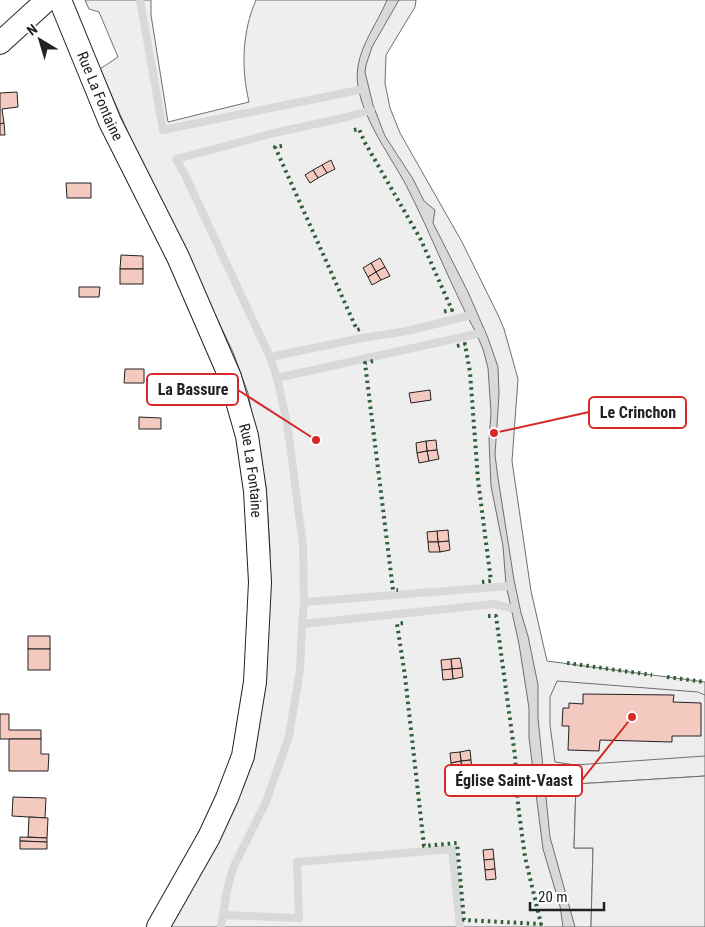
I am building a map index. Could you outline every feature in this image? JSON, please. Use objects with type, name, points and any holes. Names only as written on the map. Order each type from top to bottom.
[{"type":"street","points":[[0,43],[47,0]]},
{"type":"street","name":"Rue La Fontaine","points":[[60,0],[110,122],[178,257],[226,369],[247,436],[255,491],[260,582],[255,682],[243,756],[227,798],[209,837],[158,927]]},
{"type":"shaded area","points":[[85,0],[151,0],[151,15],[168,122],[249,102],[246,89],[244,50],[251,12],[256,0],[416,0],[415,7],[386,55],[385,83],[390,108],[400,133],[462,242],[504,329],[518,379],[512,461],[531,591],[547,661],[705,682],[705,776],[576,784],[574,848],[593,848],[591,927],[170,927],[213,850],[247,777],[257,733],[270,550],[266,487],[248,393],[233,352],[134,146],[100,69],[118,57],[99,12],[89,9]]},
{"type":"shaded area","points":[[387,0],[399,0],[372,47],[365,72],[373,105],[385,136],[413,179],[424,201],[435,210],[433,223],[468,292],[498,367],[499,394],[495,455],[498,478],[514,580],[538,685],[538,718],[550,837],[575,927],[563,927],[560,906],[543,849],[529,738],[529,708],[519,644],[506,585],[503,546],[491,486],[489,440],[491,413],[488,368],[483,349],[416,205],[374,129],[360,97],[357,81],[360,57]]},
{"type":"shaded area","points":[[557,681],[698,692],[705,695],[705,756],[575,765],[555,762],[550,725],[550,697]]},
{"type":"shaded area","points":[[705,776],[705,927],[591,927],[593,848],[574,848],[576,784]]},
{"type":"building","points":[[17,92],[18,107],[2,109],[4,123],[0,124],[0,93]]},
{"type":"building","points":[[4,123],[5,135],[0,135],[0,124]]},
{"type":"building","points":[[331,160],[335,169],[327,173],[322,165]]},
{"type":"building","points":[[322,165],[327,173],[318,178],[313,170]]},
{"type":"building","points":[[313,170],[318,178],[310,183],[305,175]]},
{"type":"building","points":[[66,183],[91,183],[91,198],[67,198]]},
{"type":"building","points":[[121,255],[143,256],[143,269],[120,269]]},
{"type":"building","points":[[380,258],[385,267],[376,272],[371,263]]},
{"type":"building","points":[[371,263],[376,272],[368,277],[363,268]]},
{"type":"building","points":[[385,267],[390,276],[381,280],[376,272]]},
{"type":"building","points":[[120,269],[143,269],[143,284],[120,284]]},
{"type":"building","points":[[376,272],[381,280],[372,285],[368,277]]},
{"type":"building","points":[[79,287],[100,287],[99,297],[79,297]]},
{"type":"building","points":[[125,369],[144,369],[144,383],[124,383]]},
{"type":"building","points":[[430,390],[431,400],[411,403],[409,393]]},
{"type":"building","points":[[139,417],[161,418],[161,429],[139,429]]},
{"type":"building","points":[[436,440],[437,450],[427,451],[426,441]]},
{"type":"building","points":[[426,441],[427,451],[417,453],[416,443]]},
{"type":"building","points":[[437,450],[439,459],[429,461],[427,451]]},
{"type":"building","points":[[427,451],[429,461],[419,463],[417,453]]},
{"type":"building","points":[[448,530],[449,541],[438,542],[437,531]]},
{"type":"building","points":[[437,531],[438,542],[428,542],[427,532]]},
{"type":"building","points":[[449,541],[450,550],[440,552],[438,542]]},
{"type":"building","points":[[428,542],[438,542],[440,552],[429,552]]},
{"type":"building","points":[[28,636],[50,636],[50,649],[28,649]]},
{"type":"building","points":[[28,649],[50,649],[50,670],[28,670]]},
{"type":"building","points":[[460,658],[462,668],[452,669],[451,659]]},
{"type":"building","points":[[451,659],[452,669],[442,670],[441,660]]},
{"type":"building","points":[[462,668],[463,677],[453,679],[452,669]]},
{"type":"building","points":[[452,669],[453,679],[443,680],[442,670]]},
{"type":"building","points":[[583,694],[674,695],[673,702],[701,703],[701,736],[672,736],[672,742],[600,740],[599,751],[568,750],[569,726],[562,726],[563,708],[569,708],[569,703],[583,704]]},
{"type":"building","points":[[0,714],[9,714],[9,730],[41,730],[41,739],[0,739]]},
{"type":"building","points":[[9,739],[41,739],[41,754],[49,754],[48,771],[9,771]]},
{"type":"building","points":[[470,750],[471,760],[461,761],[460,752]]},
{"type":"building","points":[[460,752],[461,761],[451,763],[450,753]]},
{"type":"building","points":[[471,760],[472,770],[462,771],[461,761]]},
{"type":"building","points":[[461,761],[462,771],[453,772],[451,763]]},
{"type":"building","points":[[13,797],[46,798],[45,818],[12,816]]},
{"type":"building","points":[[29,817],[48,818],[47,838],[28,837]]},
{"type":"building","points":[[20,837],[47,838],[47,842],[20,841]]},
{"type":"building","points":[[20,841],[47,842],[47,849],[20,849]]},
{"type":"building","points":[[493,849],[494,859],[484,860],[483,850]]},
{"type":"building","points":[[494,859],[495,869],[485,870],[484,860]]},
{"type":"building","points":[[495,869],[496,879],[486,880],[485,870]]},
{"type":"waterway","points":[[140,0],[163,130],[364,89]]},
{"type":"waterway","points":[[302,624],[304,602],[303,545],[287,423],[277,378],[270,357],[176,159],[371,110]]},
{"type":"waterway","points":[[270,357],[362,338],[407,331],[472,315]]},
{"type":"waterway","points":[[277,378],[481,333]]},
{"type":"waterway","points":[[304,602],[510,586]]},
{"type":"waterway","points":[[460,927],[452,849],[297,862],[299,918],[223,915],[233,868],[266,802],[289,736],[300,670],[302,624],[494,604],[515,609]]},
{"type":"waterway","points":[[221,927],[223,915]]},
{"type":"hedge","points":[[354,130],[359,129],[421,240],[452,310],[441,312]]},
{"type":"hedge","points":[[282,146],[275,147],[357,330],[363,328]]},
{"type":"hedge","points":[[457,346],[465,344],[470,372],[478,480],[491,581],[482,582]]},
{"type":"hedge","points":[[373,361],[365,363],[393,590],[398,590]]},
{"type":"hedge","points":[[403,623],[397,624],[405,676],[424,846],[457,843],[464,920],[541,924],[525,857],[518,805],[515,756],[496,616],[485,616]]},
{"type":"hedge","points":[[567,663],[652,675]]},
{"type":"hedge","points":[[667,677],[705,682]]},
{"type":"place","name":"Le Crinchon","points":[[494,433]]},
{"type":"place","name":"La Bassure","points":[[316,440]]},
{"type":"place","name":"Église Saint-Vaast","points":[[632,717]]}]
